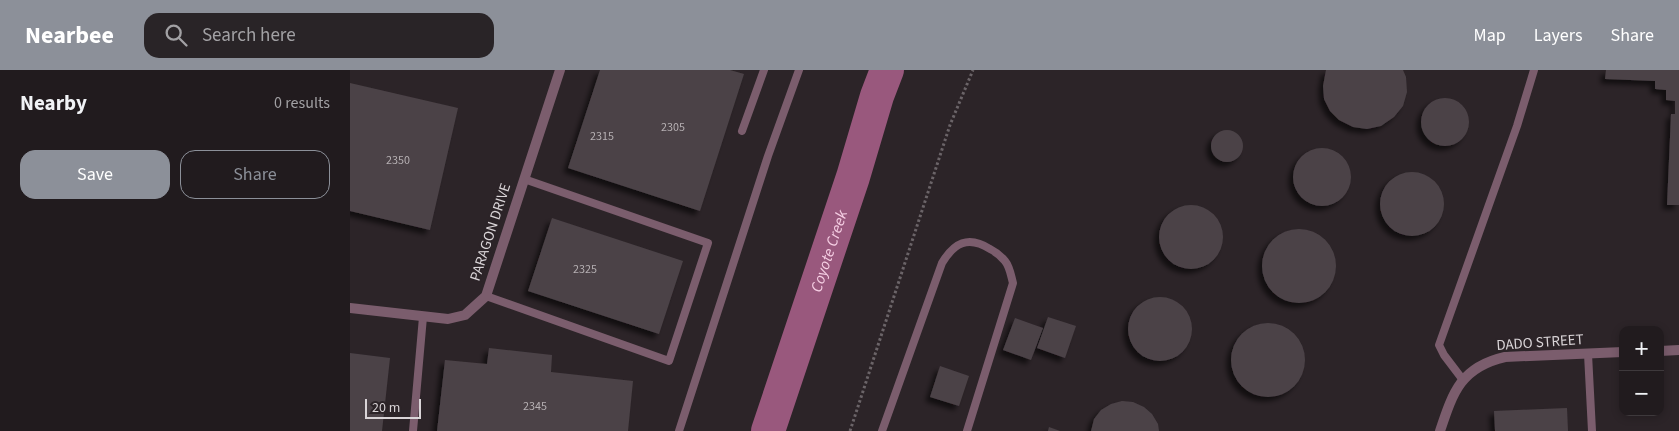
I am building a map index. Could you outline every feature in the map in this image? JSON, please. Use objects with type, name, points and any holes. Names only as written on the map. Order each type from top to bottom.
[{"type":"street","name":"PARAGON DRIVE","points":[[350,308],[448,319],[465,315],[486,296],[560,70]]},
{"type":"street","points":[[1664,351],[1679,350]]},
{"type":"street","name":"DADO STREET","points":[[1440,431],[1455,390],[1463,380],[1482,365],[1492,360],[1506,357],[1619,352]]},
{"type":"lane","points":[[742,131],[764,70]]},
{"type":"lane","points":[[679,431],[768,156],[799,70]]},
{"type":"lane","points":[[1463,380],[1444,355],[1439,345],[1517,126],[1534,70]]},
{"type":"lane","points":[[486,296],[669,361],[708,243],[524,179]]},
{"type":"lane","points":[[882,431],[942,263],[947,254],[962,242],[973,240],[998,254],[1006,262],[1013,283],[967,431]]},
{"type":"lane","points":[[413,431],[423,317]]},
{"type":"lane","points":[[1588,354],[1592,431]]},
{"type":"path","points":[[850,431],[950,125],[973,70]]},
{"type":"building","points":[[600,70],[730,70],[744,74],[700,211],[568,168]]},
{"type":"building","points":[[1326,70],[1403,70],[1406,77],[1407,92],[1403,106],[1394,117],[1381,126],[1367,129],[1353,127],[1339,120],[1330,111],[1324,99],[1323,86]]},
{"type":"building","points":[[1606,70],[1679,70],[1679,205],[1667,205],[1671,114],[1675,114],[1675,101],[1666,100],[1666,90],[1655,89],[1655,81],[1605,79]]},
{"type":"building","points":[[350,83],[458,108],[430,230],[350,211]]},
{"type":"building","points":[[1445,98],[1454,100],[1462,105],[1467,113],[1469,122],[1467,131],[1462,139],[1454,144],[1445,146],[1436,144],[1428,139],[1423,131],[1421,122],[1423,113],[1428,105],[1436,100]]},
{"type":"building","points":[[1227,130],[1239,134],[1243,146],[1239,158],[1227,162],[1215,158],[1211,146],[1215,134]]},
{"type":"building","points":[[1316,148],[1328,148],[1343,156],[1351,171],[1351,183],[1343,198],[1328,206],[1316,206],[1301,198],[1293,183],[1293,171],[1301,156]]},
{"type":"building","points":[[1412,172],[1430,178],[1438,186],[1444,204],[1438,222],[1430,230],[1412,236],[1394,230],[1386,222],[1380,204],[1386,186],[1394,178]]},
{"type":"building","points":[[1191,205],[1203,207],[1214,214],[1221,225],[1223,237],[1221,249],[1214,260],[1203,267],[1191,269],[1179,267],[1168,260],[1161,249],[1159,237],[1161,225],[1168,214],[1179,207]]},
{"type":"building","points":[[552,218],[683,261],[659,334],[528,291]]},
{"type":"building","points":[[1292,229],[1306,229],[1320,235],[1330,245],[1336,259],[1336,273],[1330,287],[1320,297],[1306,303],[1292,303],[1278,297],[1268,287],[1262,273],[1262,259],[1268,245],[1278,235]]},
{"type":"building","points":[[1160,297],[1172,299],[1183,306],[1190,317],[1192,329],[1190,341],[1183,352],[1172,359],[1160,361],[1148,359],[1137,352],[1130,341],[1128,329],[1130,317],[1137,306],[1148,299]]},
{"type":"building","points":[[1048,317],[1076,326],[1065,358],[1037,348]]},
{"type":"building","points":[[1015,318],[1043,328],[1031,360],[1003,350]]},
{"type":"building","points":[[1268,323],[1289,329],[1299,339],[1305,360],[1299,381],[1289,391],[1268,397],[1247,391],[1237,381],[1231,360],[1237,339],[1247,329]]},
{"type":"building","points":[[489,348],[552,355],[551,372],[633,381],[628,431],[437,431],[445,360],[487,364]]},
{"type":"building","points":[[350,353],[390,358],[382,431],[350,431]]},
{"type":"building","points":[[940,366],[969,376],[959,406],[930,397]]},
{"type":"building","points":[[1122,401],[1133,402],[1144,407],[1152,414],[1158,424],[1159,431],[1091,431],[1094,419],[1101,410],[1111,404]]},
{"type":"building","points":[[1567,408],[1568,431],[1495,431],[1494,411]]},
{"type":"building","points":[[1049,427],[1060,431],[1048,431]]},
{"type":"waterway","name":"Coyote Creek","points":[[768,431],[887,70]]}]
